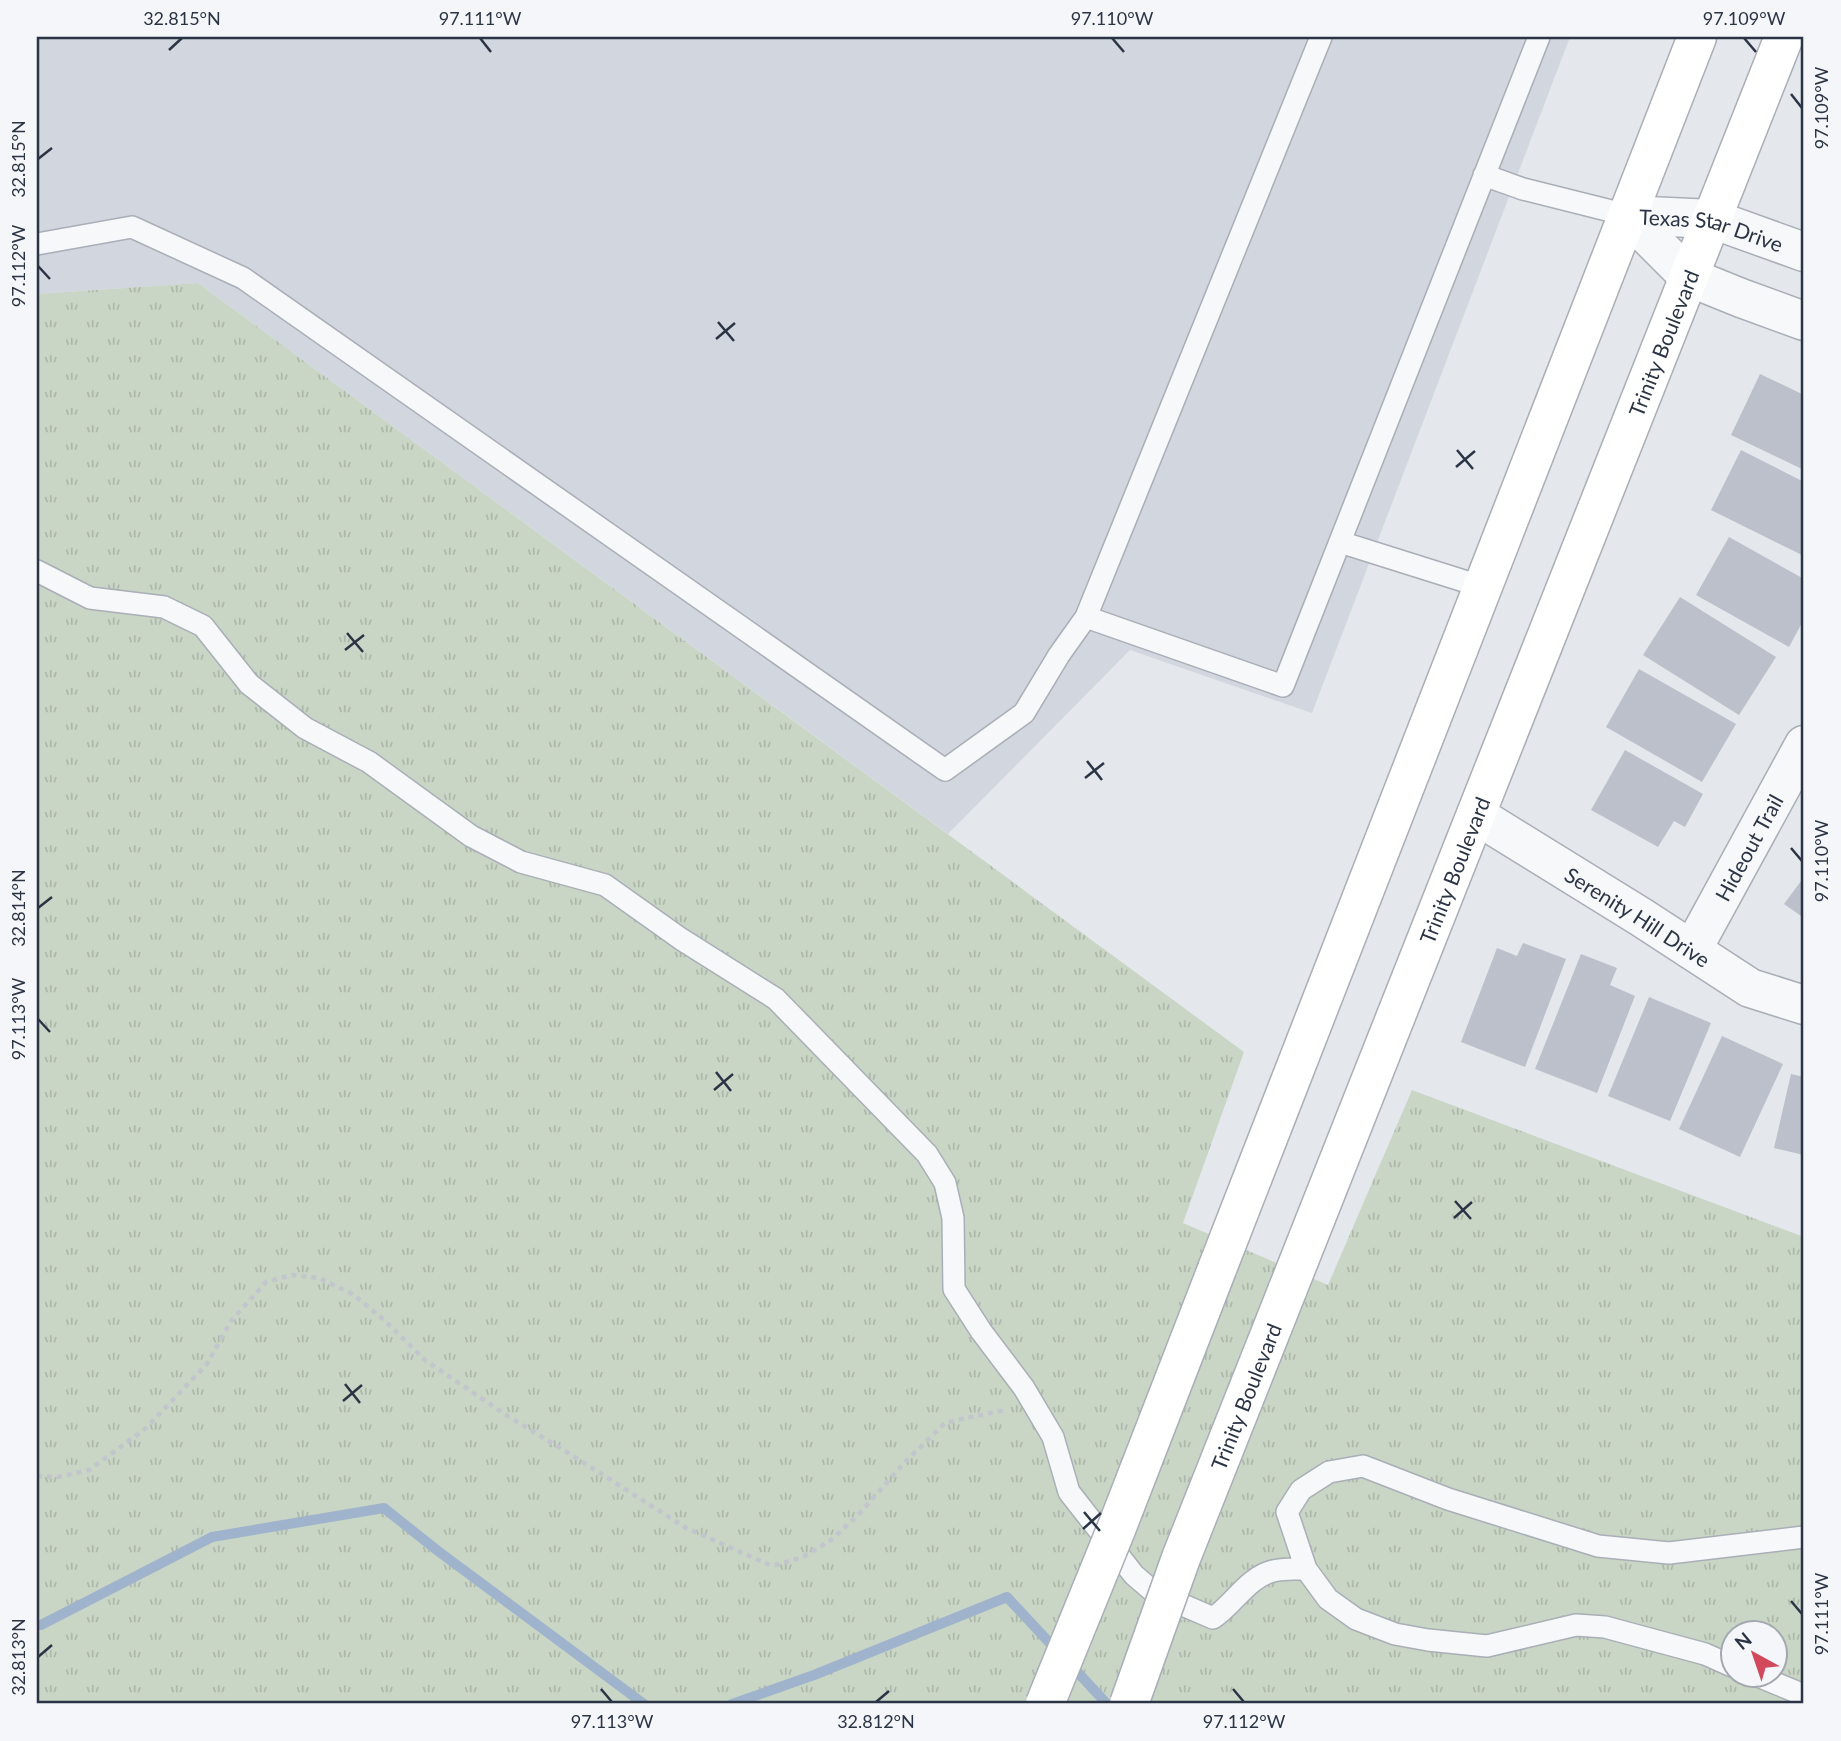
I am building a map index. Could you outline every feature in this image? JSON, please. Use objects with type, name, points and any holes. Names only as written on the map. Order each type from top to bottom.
[{"type":"main road","points":[[1045,1704],[1117,1527],[1697,37]]},
{"type":"main road","name":"Trinity Boulevard","points":[[1129,1704],[1181,1558],[1784,37]]},
{"type":"street","name":"Texas Star Drive","points":[[1628,215],[1712,219],[1804,252]]},
{"type":"street","name":"Texas Star Drive","points":[[1628,215],[1689,277],[1795,310]]},
{"type":"street","name":"Hideout Trail","points":[[1692,950],[1804,745]]},
{"type":"street","name":"Serenity Hill Drive","points":[[1476,815],[1750,988],[1804,1005]]},
{"type":"lane","points":[[37,244],[132,227],[243,278],[945,770],[1024,713],[1086,617],[1321,37]]},
{"type":"lane","points":[[1086,617],[1283,686],[1539,37]]},
{"type":"lane","points":[[1484,175],[1523,189],[1628,215]]},
{"type":"lane","points":[[1340,542],[1483,587]]},
{"type":"lane","points":[[37,571],[90,598],[164,607],[203,626],[249,684],[305,728],[369,762],[471,836],[521,862],[605,885],[681,939],[776,999],[928,1154],[946,1183],[954,1218],[954,1289],[1040,1413],[1053,1437],[1069,1492],[1134,1575],[1155,1592],[1213,1618],[1224,1611],[1253,1581],[1272,1571],[1306,1569]]},
{"type":"lane","points":[[1718,1660],[1605,1627],[1576,1625],[1487,1646],[1395,1634],[1356,1619],[1328,1599],[1306,1569],[1287,1512],[1301,1490],[1329,1472],[1363,1466],[1448,1499],[1598,1546],[1669,1553],[1804,1537]]},
{"type":"lane","points":[[1786,1688],[1804,1695]]},
{"type":"path","points":[[37,1476],[58,1477],[89,1470],[146,1428],[207,1364],[231,1321],[266,1282],[292,1275],[319,1278],[354,1295],[425,1360],[506,1415],[687,1528],[772,1566],[803,1558],[831,1540],[946,1423],[998,1411],[1040,1413]]},
{"type":"shaded area","points":[[37,37],[1570,37],[1312,713],[1130,650],[948,834],[198,283],[37,294]]},
{"type":"green space","points":[[198,283],[1244,1052],[1183,1223],[1328,1285],[1412,1090],[1804,1237],[1804,1704],[37,1704],[37,294]]},
{"type":"building","points":[[1760,374],[1804,395],[1804,470],[1731,435]]},
{"type":"building","points":[[1741,450],[1804,482],[1804,556],[1711,510]]},
{"type":"building","points":[[1729,537],[1804,579],[1804,619],[1789,647],[1696,595]]},
{"type":"building","points":[[1680,597],[1776,657],[1739,715],[1643,655]]},
{"type":"building","points":[[1639,669],[1736,724],[1702,782],[1606,727]]},
{"type":"building","points":[[1625,750],[1703,794],[1685,827],[1674,821],[1658,847],[1591,810]]},
{"type":"building","points":[[1804,877],[1804,918],[1784,904]]},
{"type":"building","points":[[1523,943],[1566,959],[1525,1067],[1461,1042],[1497,948],[1517,956]]},
{"type":"building","points":[[1581,954],[1617,968],[1610,985],[1635,996],[1597,1093],[1535,1069]]},
{"type":"building","points":[[1649,997],[1711,1023],[1670,1121],[1608,1096]]},
{"type":"building","points":[[1722,1036],[1783,1064],[1740,1157],[1679,1129]]},
{"type":"building","points":[[1791,1074],[1804,1077],[1804,1155],[1774,1148]]},
{"type":"waterway","points":[[37,1625],[212,1537],[384,1508],[644,1704]]},
{"type":"waterway","points":[[732,1704],[814,1675],[1007,1597],[1059,1653]]},
{"type":"waterway","points":[[1070,1664],[1107,1704]]}]
